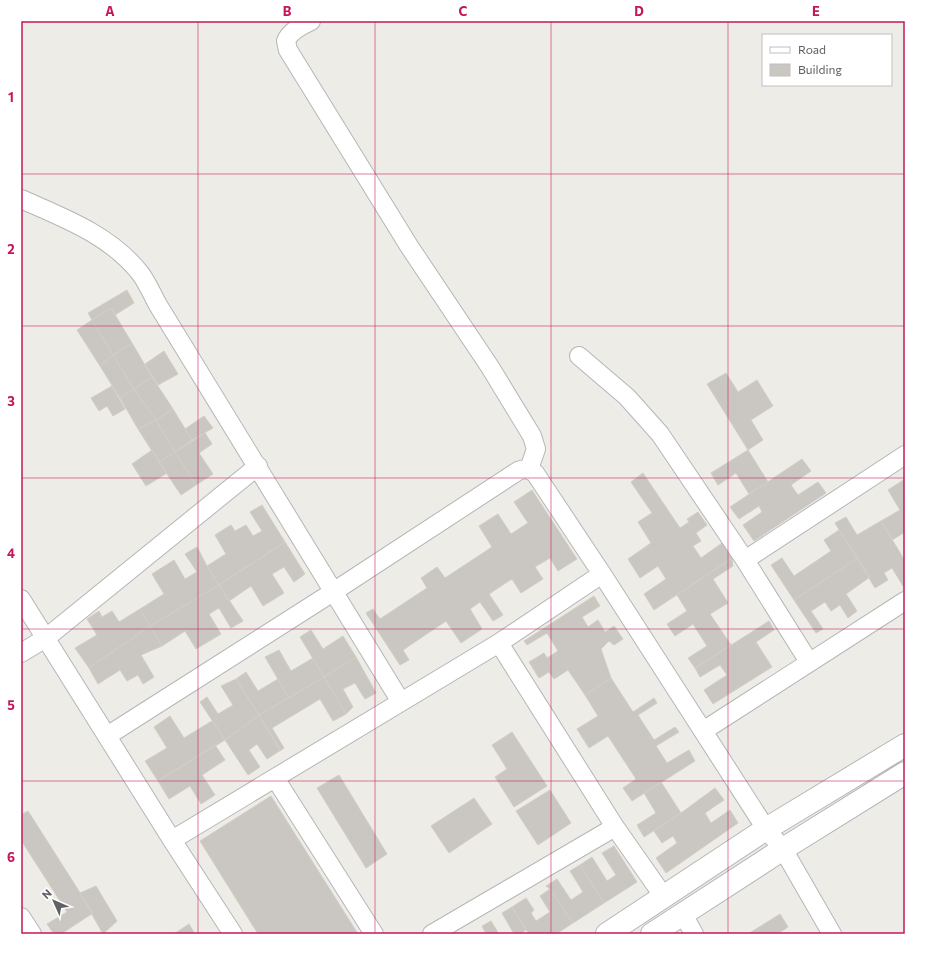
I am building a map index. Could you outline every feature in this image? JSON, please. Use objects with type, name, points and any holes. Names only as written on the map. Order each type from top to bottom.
[{"type":"street","points":[[311,21],[302,25],[288,36],[286,41],[288,50],[409,246],[490,368],[532,436],[536,449],[529,469]]},
{"type":"street","points":[[21,199],[80,225],[125,256],[141,274],[158,305],[258,466],[401,702]]},
{"type":"street","points":[[580,356],[627,397],[660,434],[745,560],[808,662]]},
{"type":"street","points":[[745,560],[905,455]]},
{"type":"street","points":[[21,653],[46,638],[258,466]]},
{"type":"street","points":[[107,736],[333,592],[518,471],[529,469],[535,473],[602,574],[766,829],[783,849],[832,934]]},
{"type":"street","points":[[172,840],[499,643],[602,574]]},
{"type":"street","points":[[21,599],[172,840],[233,934]]},
{"type":"street","points":[[702,731],[905,601]]},
{"type":"street","points":[[499,643],[615,827],[664,897]]},
{"type":"street","points":[[607,934],[766,829],[905,745]]},
{"type":"street","points":[[652,934],[783,849],[905,773]]},
{"type":"street","points":[[275,778],[374,934]]},
{"type":"street","points":[[432,934],[615,827]]},
{"type":"street","points":[[683,914],[694,934]]},
{"type":"street","points":[[21,917],[32,934]]},
{"type":"building","points":[[127,290],[134,303],[115,315],[111,308],[92,320],[88,313]]},
{"type":"building","points":[[111,308],[132,343],[113,355],[92,320]]},
{"type":"building","points":[[92,320],[113,355],[100,366],[77,330]]},
{"type":"building","points":[[132,343],[152,377],[134,389],[113,355]]},
{"type":"building","points":[[164,351],[178,374],[158,385],[145,364]]},
{"type":"building","points":[[113,355],[134,389],[120,398],[100,366]]},
{"type":"building","points":[[726,373],[738,392],[757,380],[773,406],[751,420],[763,440],[748,450],[707,384]]},
{"type":"building","points":[[152,377],[173,409],[156,420],[134,389]]},
{"type":"building","points":[[112,386],[125,409],[113,416],[107,406],[99,411],[91,398]]},
{"type":"building","points":[[134,389],[156,420],[138,429],[120,398]]},
{"type":"building","points":[[173,409],[192,440],[175,452],[156,420]]},
{"type":"building","points":[[204,416],[213,428],[192,440],[185,429]]},
{"type":"building","points":[[156,420],[175,452],[159,462],[138,429]]},
{"type":"building","points":[[205,433],[212,444],[199,453],[213,474],[196,485],[175,452]]},
{"type":"building","points":[[152,450],[167,473],[146,486],[132,464]]},
{"type":"building","points":[[748,450],[768,482],[749,494],[736,473],[718,485],[711,473]]},
{"type":"building","points":[[175,452],[196,485],[181,495],[159,462]]},
{"type":"building","points":[[802,459],[811,471],[791,485],[798,495],[818,482],[826,493],[754,541],[743,525],[762,512],[759,506],[739,519],[730,507]]},
{"type":"building","points":[[643,473],[680,528],[689,522],[687,519],[698,512],[707,525],[696,533],[701,541],[693,546],[701,558],[722,543],[732,558],[654,610],[644,594],[666,579],[658,566],[640,578],[628,559],[651,543],[638,522],[652,513],[631,482]]},
{"type":"building","points":[[905,479],[905,532],[892,540],[881,521],[900,510],[888,490]]},
{"type":"building","points":[[532,490],[577,559],[558,571],[550,558],[535,567],[543,579],[521,593],[512,579],[489,594],[503,615],[493,621],[480,602],[470,609],[482,629],[461,643],[446,621],[403,650],[409,660],[400,665],[366,613],[373,609],[380,619],[427,588],[421,578],[437,567],[445,578],[492,547],[479,526],[498,514],[511,534],[528,523],[514,502]]},
{"type":"building","points":[[262,505],[285,542],[219,585],[207,566],[226,554],[215,535],[231,525],[235,531],[246,525],[253,536],[262,531],[250,512]]},
{"type":"building","points":[[846,517],[857,535],[881,521],[905,561],[905,585],[903,586],[892,568],[884,573],[888,580],[875,588],[835,523]]},
{"type":"building","points":[[839,530],[858,558],[794,600],[771,565],[782,558],[794,576],[831,551],[824,540]]},
{"type":"building","points":[[285,542],[305,574],[294,582],[284,567],[272,574],[284,593],[263,606],[251,586],[229,601],[219,585]]},
{"type":"building","points":[[197,547],[219,585],[150,626],[140,609],[164,594],[152,574],[174,560],[185,579],[197,572],[185,554]]},
{"type":"building","points":[[732,558],[733,566],[713,579],[728,603],[710,614],[731,645],[695,668],[688,658],[707,646],[693,624],[675,636],[667,624],[687,611],[677,595]]},
{"type":"building","points":[[858,558],[870,577],[846,594],[857,611],[848,618],[840,605],[831,611],[825,602],[811,611],[823,629],[816,633],[794,600]]},
{"type":"building","points":[[219,585],[243,621],[231,628],[219,608],[209,614],[221,634],[196,649],[185,631],[162,646],[150,626]]},
{"type":"building","points":[[594,596],[600,606],[582,617],[588,627],[598,620],[605,632],[614,626],[623,639],[614,645],[609,641],[601,649],[611,678],[585,695],[568,670],[554,679],[549,672],[539,678],[529,662],[544,653],[547,658],[558,651],[547,633],[527,645],[524,641]]},
{"type":"building","points":[[140,609],[150,626],[89,668],[75,648],[97,635],[87,619],[99,611],[102,617],[112,611],[119,622]]},
{"type":"building","points":[[769,621],[774,630],[756,642],[772,667],[713,704],[704,690],[727,675],[720,665],[700,677],[695,668]]},
{"type":"building","points":[[150,626],[162,646],[141,655],[154,677],[143,684],[138,675],[127,681],[120,670],[98,684],[89,668]]},
{"type":"building","points":[[311,630],[323,649],[343,636],[356,657],[324,677],[300,637]]},
{"type":"building","points":[[279,650],[291,671],[313,658],[324,677],[289,698],[265,657]]},
{"type":"building","points":[[356,657],[376,693],[365,699],[355,683],[343,689],[353,707],[346,714],[324,677]]},
{"type":"building","points":[[246,672],[258,691],[278,679],[289,698],[259,715],[236,679]]},
{"type":"building","points":[[324,677],[346,714],[333,721],[320,699],[272,728],[284,748],[280,751],[259,715]]},
{"type":"building","points":[[611,678],[633,712],[654,698],[657,703],[638,715],[654,740],[675,727],[679,732],[656,746],[667,763],[689,750],[695,761],[632,801],[623,788],[636,779],[608,736],[589,748],[577,729],[598,716],[585,695]]},
{"type":"building","points":[[236,679],[259,715],[225,740],[200,702],[207,697],[218,714],[233,705],[221,686]]},
{"type":"building","points":[[259,715],[281,750],[267,759],[257,744],[249,750],[260,767],[248,775],[225,740]]},
{"type":"building","points":[[170,716],[184,738],[212,721],[225,740],[158,781],[145,761],[167,748],[154,727]]},
{"type":"building","points":[[512,732],[547,786],[514,807],[495,777],[507,769],[492,745]]},
{"type":"building","points":[[215,745],[225,760],[202,775],[215,795],[201,804],[190,786],[169,799],[158,781]]},
{"type":"building","points":[[339,775],[387,854],[366,868],[317,788]]},
{"type":"building","points":[[661,782],[681,813],[644,837],[637,825],[656,813],[644,793]]},
{"type":"building","points":[[715,788],[724,800],[705,813],[711,823],[730,810],[738,823],[666,873],[656,858],[677,843],[673,836],[662,843],[654,831]]},
{"type":"building","points":[[550,790],[571,823],[538,845],[516,811]]},
{"type":"building","points":[[271,796],[358,934],[258,934],[200,841]]},
{"type":"building","points":[[474,798],[492,824],[449,853],[431,826]]},
{"type":"building","points":[[28,811],[93,913],[61,934],[54,934],[47,924],[67,912],[21,840],[21,815]]},
{"type":"building","points":[[614,846],[637,882],[604,903],[580,865],[592,857],[607,881],[616,875],[602,853]]},
{"type":"building","points":[[580,865],[604,903],[573,923],[550,889],[546,886],[557,879],[571,900],[583,892],[570,871]]},
{"type":"building","points":[[96,886],[117,921],[103,934],[80,893]]},
{"type":"building","points":[[550,889],[573,923],[556,934],[529,934],[512,907],[526,898],[534,910],[531,913],[536,921],[550,912],[540,896]]},
{"type":"building","points":[[512,907],[526,930],[519,934],[514,934],[502,913]]},
{"type":"building","points":[[780,914],[788,927],[779,934],[748,934]]},
{"type":"building","points":[[491,921],[499,934],[486,934],[482,926]]},
{"type":"building","points":[[189,924],[195,934],[174,934]]}]
